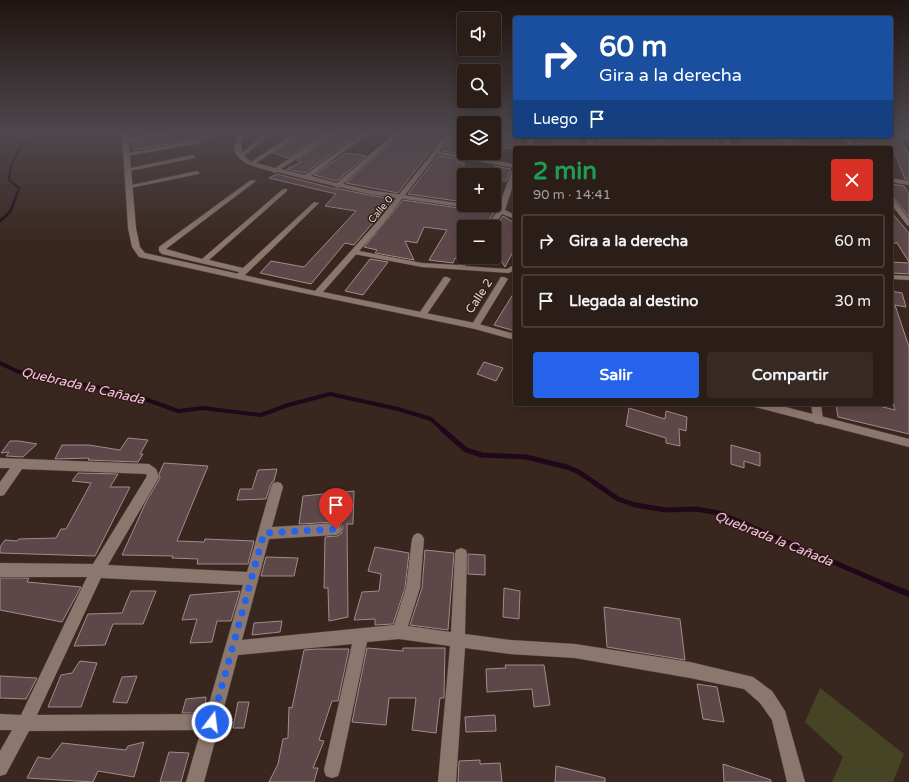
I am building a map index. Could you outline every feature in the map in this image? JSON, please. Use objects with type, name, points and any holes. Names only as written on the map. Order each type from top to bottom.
[{"type":"street","points":[[266,168],[337,186],[402,198],[457,205]]},
{"type":"street","points":[[274,171],[278,168]]},
{"type":"street","points":[[306,178],[319,168]]},
{"type":"street","points":[[337,186],[357,168]]},
{"type":"street","name":"Calle 0","points":[[318,294],[357,252],[402,198],[424,168]]},
{"type":"street","points":[[129,169],[132,228],[136,247],[142,255],[238,277],[475,326],[513,336]]},
{"type":"street","points":[[130,186],[197,173]]},
{"type":"street","points":[[513,176],[501,211],[513,216]]},
{"type":"street","points":[[893,180],[909,183]]},
{"type":"street","points":[[245,271],[165,252],[162,249],[253,181]]},
{"type":"street","points":[[204,262],[285,190]]},
{"type":"street","points":[[238,277],[316,203]]},
{"type":"street","points":[[893,203],[909,224]]},
{"type":"street","points":[[357,252],[422,265],[460,268],[512,268]]},
{"type":"street","points":[[460,268],[463,264]]},
{"type":"street","points":[[893,277],[909,278]]},
{"type":"street","points":[[422,315],[447,279]]},
{"type":"street","name":"Calle 2","points":[[475,326],[504,279]]},
{"type":"street","points":[[766,406],[909,443]]},
{"type":"street","points":[[816,406],[818,420]]},
{"type":"street","points":[[0,463],[148,469],[152,472],[153,478],[97,572],[25,723],[0,768]]},
{"type":"street","points":[[0,491],[19,464]]},
{"type":"street","points":[[195,782],[277,487]]},
{"type":"street","points":[[264,533],[336,529]]},
{"type":"street","points":[[399,632],[412,588],[418,539]]},
{"type":"street","points":[[447,782],[458,639],[461,554]]},
{"type":"street","points":[[0,570],[97,572],[251,579]]},
{"type":"street","points":[[232,648],[399,632],[510,646],[575,652],[690,670],[748,682],[766,697],[779,717],[796,782]]},
{"type":"street","points":[[332,770],[361,635]]},
{"type":"street","points":[[0,722],[212,722]]},
{"type":"shaded area","points":[[820,688],[904,754],[893,782],[832,782],[843,757],[805,722]]},
{"type":"building","points":[[288,168],[311,168],[305,173]]},
{"type":"building","points":[[323,168],[352,168],[337,181],[314,175]]},
{"type":"building","points":[[362,168],[417,168],[398,193],[346,183]]},
{"type":"building","points":[[428,168],[457,168],[457,201],[408,194]]},
{"type":"building","points":[[501,168],[511,169],[506,181],[501,181]]},
{"type":"building","points":[[901,168],[909,168],[909,179],[905,179]]},
{"type":"building","points":[[277,174],[336,189],[393,199],[354,245],[345,243],[311,284],[260,273],[271,261],[304,267],[356,211],[325,206],[336,194],[269,178]]},
{"type":"building","points":[[893,184],[904,186],[909,194],[909,217],[893,197]]},
{"type":"building","points":[[403,200],[457,208],[457,212],[494,213],[489,220],[457,220],[457,258],[455,258],[453,263],[429,260],[447,230],[424,227],[417,243],[405,241],[414,260],[375,253],[377,250],[364,247]]},
{"type":"building","points":[[893,214],[909,233],[909,262],[897,243],[893,243]]},
{"type":"building","points":[[503,216],[513,222],[513,252],[505,267],[501,260],[500,220]]},
{"type":"building","points":[[370,259],[388,262],[363,295],[345,291]]},
{"type":"building","points":[[893,262],[909,263],[909,274],[893,273]]},
{"type":"building","points":[[893,291],[902,293],[906,307],[895,305],[909,347],[909,434],[838,417],[836,406],[879,406],[895,410],[893,402]]},
{"type":"building","points":[[513,294],[513,330],[494,325]]},
{"type":"building","points":[[484,362],[503,368],[496,381],[477,374]]},
{"type":"building","points":[[629,408],[665,419],[666,411],[687,417],[686,431],[679,429],[680,446],[666,443],[666,438],[626,426]]},
{"type":"building","points":[[128,438],[148,440],[140,454],[143,454],[138,462],[88,460],[89,458],[55,459],[62,445],[89,445],[120,450]]},
{"type":"building","points":[[10,441],[37,444],[23,457],[6,456],[9,452],[1,453]]},
{"type":"building","points":[[731,445],[760,453],[760,466],[744,461],[744,468],[731,464]]},
{"type":"building","points":[[164,463],[208,466],[177,541],[204,542],[205,539],[254,541],[248,564],[197,564],[198,559],[172,558],[173,556],[122,555],[146,502],[160,478],[159,474]]},
{"type":"building","points":[[277,469],[274,481],[270,486],[266,499],[237,500],[240,489],[252,489],[258,470]]},
{"type":"building","points":[[78,473],[118,474],[110,487],[130,487],[95,556],[0,553],[0,547],[5,540],[17,541],[19,539],[56,538],[61,529],[66,529],[91,483],[72,481]]},
{"type":"building","points":[[354,491],[353,524],[347,524],[348,617],[329,621],[328,588],[324,588],[325,537],[337,536],[341,534],[343,528],[341,524],[336,522],[299,524],[303,496]]},
{"type":"building","points":[[375,547],[409,553],[405,588],[393,624],[375,625],[375,619],[354,620],[362,592],[379,591],[381,574],[368,571]]},
{"type":"building","points":[[425,550],[454,553],[448,630],[410,625],[422,588]]},
{"type":"building","points":[[468,554],[485,555],[485,575],[468,574]]},
{"type":"building","points":[[266,557],[298,558],[294,576],[261,576]]},
{"type":"building","points":[[0,578],[29,578],[27,582],[81,587],[62,622],[0,610]]},
{"type":"building","points":[[504,588],[520,591],[519,619],[503,617]]},
{"type":"building","points":[[131,591],[156,591],[143,624],[113,624],[105,645],[74,646],[88,614],[122,613]]},
{"type":"building","points":[[240,591],[231,621],[217,621],[212,642],[190,643],[197,619],[182,620],[190,595]]},
{"type":"building","points":[[604,607],[680,619],[685,660],[607,647]]},
{"type":"building","points":[[282,621],[280,632],[252,635],[254,623]]},
{"type":"building","points":[[367,648],[403,651],[403,648],[445,648],[444,698],[440,698],[436,733],[412,730],[416,698],[389,698],[386,725],[352,722]]},
{"type":"building","points":[[349,649],[338,701],[332,701],[319,740],[324,741],[313,768],[318,768],[314,782],[269,782],[278,764],[283,739],[288,738],[289,707],[292,708],[304,650]]},
{"type":"building","points":[[80,661],[97,663],[81,707],[48,707],[61,675],[72,673]]},
{"type":"building","points":[[505,665],[544,665],[550,705],[534,707],[532,689],[487,692],[486,669],[506,668]]},
{"type":"building","points":[[0,676],[37,678],[26,699],[0,698]]},
{"type":"building","points":[[137,676],[127,703],[113,702],[122,677]]},
{"type":"building","points":[[697,684],[717,687],[724,722],[703,719]]},
{"type":"building","points":[[206,697],[205,713],[182,713],[186,699]]},
{"type":"building","points":[[238,702],[249,702],[244,728],[233,728]]},
{"type":"building","points":[[495,715],[496,731],[466,732],[465,717]]},
{"type":"building","points":[[144,742],[134,777],[98,771],[93,782],[27,778],[38,757],[50,759],[62,743],[126,750],[128,746]]},
{"type":"building","points":[[169,752],[189,753],[181,782],[160,782]]},
{"type":"building","points":[[480,760],[480,764],[500,763],[502,782],[458,782],[459,761]]},
{"type":"building","points":[[723,764],[771,780],[771,782],[724,782]]},
{"type":"building","points":[[556,766],[605,778],[605,782],[555,782]]},
{"type":"waterway","name":"Quebrada la Cañada","points":[[11,168],[9,180],[19,188],[11,210]]},
{"type":"waterway","name":"Quebrada la Cañada","points":[[0,221],[10,212],[11,209]]},
{"type":"waterway","name":"Quebrada la Cañada","points":[[0,363],[19,372],[111,390],[128,396],[134,395],[178,411],[203,408],[261,415],[288,405],[330,394],[398,409],[431,419],[443,430]]},
{"type":"waterway","name":"Quebrada la Cañada","points":[[442,429],[466,450],[482,455],[526,457],[567,467],[579,472],[618,499],[635,505],[666,510],[696,509],[719,513],[889,586]]},
{"type":"waterway","name":"Quebrada la Cañada","points":[[887,585],[909,594]]},
{"type":"route","points":[[212,722],[264,533],[336,529]]}]
